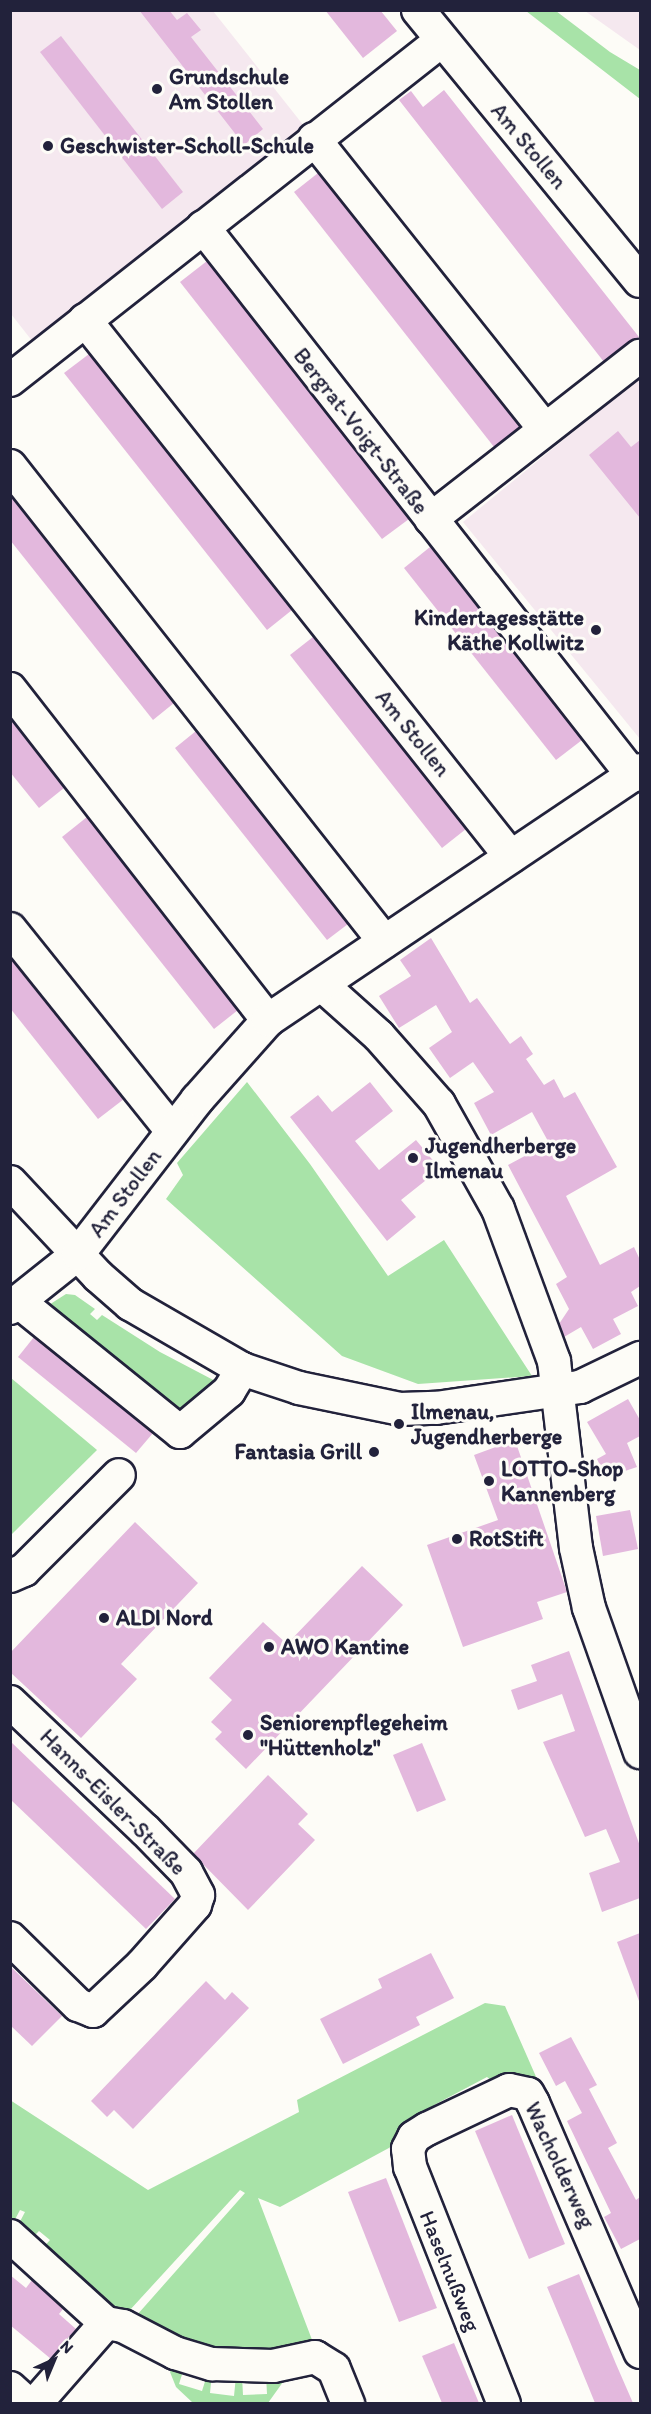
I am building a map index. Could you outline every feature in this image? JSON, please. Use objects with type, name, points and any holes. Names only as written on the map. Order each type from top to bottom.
[{"type":"street","name":"Am Stollen","points":[[418,10],[640,281]]},
{"type":"street","points":[[10,380],[441,40]]},
{"type":"street","points":[[314,139],[545,429]]},
{"type":"street","name":"Bergrat-Voigt-Straße","points":[[203,227],[431,519],[640,356]]},
{"type":"street","name":"Am Stollen","points":[[85,320],[511,856]]},
{"type":"street","points":[[10,466],[384,941]]},
{"type":"street","name":"Am Stollen","points":[[15,1305],[78,1254],[172,1131],[268,1020],[637,773],[431,519]]},
{"type":"street","points":[[10,688],[91,788],[268,1020]]},
{"type":"street","name":"Am Stollen","points":[[10,929],[172,1131]]},
{"type":"street","points":[[322,985],[379,1036],[439,1104],[498,1209],[554,1361],[569,1506],[589,1608],[640,1752]]},
{"type":"street","points":[[10,1182],[78,1254],[130,1304],[242,1369],[346,1400],[400,1408],[436,1408],[556,1392],[589,1383],[640,1358]]},
{"type":"street","points":[[15,1305],[180,1432],[229,1391],[242,1369]]},
{"type":"street","points":[[15,1564],[119,1475]]},
{"type":"street","name":"Hanns-Eisler-Straße","points":[[10,1702],[186,1872],[198,1895],[195,1905],[142,1965],[93,2011],[78,2005],[10,1938]]},
{"type":"street","name":"Wacholderweg","points":[[414,2137],[509,2090],[528,2094],[640,2352]]},
{"type":"street","name":"Haselnußweg","points":[[414,2137],[408,2150],[410,2167],[504,2403]]},
{"type":"street","points":[[10,2236],[106,2323],[123,2326],[175,2353],[212,2364],[243,2368],[315,2357],[334,2369],[348,2403]]},
{"type":"street","points":[[35,2403],[106,2323]]},
{"type":"street","points":[[10,2388],[28,2403]]},
{"type":"shaded area","name":"Grundschule Am Stollen","points":[[11,11],[213,11],[304,126],[33,342],[11,314]]},
{"type":"shaded area","points":[[585,11],[640,11],[640,50]]},
{"type":"shaded area","name":"Kindertagesstätte Käthe Kollwitz","points":[[640,377],[640,739],[463,522]]},
{"type":"green space","points":[[526,11],[556,11],[610,52],[640,70],[640,99]]},
{"type":"green space","points":[[247,1082],[310,1164],[388,1276],[444,1240],[532,1376],[418,1384],[342,1356],[166,1199],[183,1175],[177,1163]]},
{"type":"green space","points":[[66,1294],[75,1295],[95,1309],[90,1314],[97,1320],[102,1315],[160,1352],[219,1383],[188,1418],[41,1310]]},
{"type":"green space","points":[[11,1378],[97,1450],[11,1535]]},
{"type":"green space","points":[[485,2003],[505,2006],[541,2088],[499,2087],[487,2077],[434,2105],[443,2115],[411,2136],[280,2207],[258,2198],[314,2345],[285,2354],[216,2356],[143,2326],[137,2315],[245,2193],[240,2190],[129,2311],[110,2308],[40,2251],[50,2240],[39,2231],[28,2242],[15,2231],[25,2212],[20,2210],[11,2227],[10,2100],[148,2190],[299,2112],[297,2100]]},
{"type":"green space","points":[[173,2363],[185,2365],[179,2384],[202,2391],[208,2372],[212,2373],[210,2393],[234,2396],[236,2376],[242,2376],[243,2395],[267,2394],[266,2375],[281,2375],[283,2382],[268,2403],[193,2403],[176,2387],[170,2372]]},
{"type":"building","points":[[139,10],[169,10],[177,20],[187,13],[201,30],[191,37],[263,129],[244,145]]},
{"type":"building","points":[[325,10],[380,10],[397,31],[363,58]]},
{"type":"building","points":[[61,36],[183,192],[162,209],[40,52]]},
{"type":"building","points":[[444,90],[639,337],[604,362],[399,100],[411,91],[423,107]]},
{"type":"building","points":[[318,173],[520,427],[494,447],[294,192]]},
{"type":"building","points":[[207,261],[409,519],[382,539],[180,282]]},
{"type":"building","points":[[89,354],[292,610],[267,630],[64,373]]},
{"type":"building","points":[[618,431],[631,447],[640,440],[640,518],[589,455]]},
{"type":"building","points":[[10,496],[174,703],[153,720],[10,540]]},
{"type":"building","points":[[430,547],[582,740],[556,760],[404,568]]},
{"type":"building","points":[[313,637],[466,829],[442,848],[290,655]]},
{"type":"building","points":[[10,719],[64,788],[39,808],[10,772]]},
{"type":"building","points":[[196,731],[348,924],[327,940],[175,748]]},
{"type":"building","points":[[87,817],[238,1010],[214,1029],[62,837]]},
{"type":"building","points":[[431,938],[470,1003],[477,998],[510,1044],[521,1036],[533,1054],[526,1059],[544,1085],[554,1079],[564,1098],[575,1092],[617,1167],[566,1196],[600,1265],[634,1247],[640,1260],[640,1286],[631,1292],[638,1306],[613,1319],[621,1334],[593,1349],[581,1327],[564,1337],[559,1324],[569,1309],[556,1284],[567,1277],[508,1165],[549,1143],[532,1112],[491,1135],[474,1103],[494,1092],[473,1062],[450,1078],[429,1048],[452,1032],[436,1005],[399,1028],[379,996],[411,976],[400,960]]},
{"type":"building","points":[[10,958],[124,1099],[98,1119],[10,1008]]},
{"type":"building","name":"Jugendherberge Ilmenau","points":[[370,1082],[393,1111],[355,1141],[379,1170],[416,1140],[440,1169],[401,1200],[416,1217],[387,1241],[290,1117],[318,1095],[332,1112]]},
{"type":"building","points":[[34,1337],[153,1433],[136,1453],[18,1357]]},
{"type":"building","points":[[628,1399],[640,1420],[640,1436],[627,1443],[637,1467],[622,1472],[620,1468],[605,1476],[597,1459],[606,1454],[587,1422]]},
{"type":"building","points":[[515,1440],[567,1592],[537,1602],[543,1619],[463,1647],[427,1545],[498,1520],[474,1455]]},
{"type":"building","points":[[630,1510],[638,1549],[603,1556],[596,1516]]},
{"type":"building","name":"ALDI Nord","points":[[135,1522],[198,1583],[121,1664],[137,1679],[81,1738],[10,1672],[10,1653]]},
{"type":"building","name":"Seniorenpflegeheim \"Hüttenholz\"","points":[[362,1566],[403,1605],[246,1769],[215,1739],[222,1732],[211,1722],[232,1700],[209,1678],[263,1622],[287,1644]]},
{"type":"building","points":[[569,1651],[640,1846],[640,1898],[602,1912],[589,1873],[620,1862],[606,1829],[585,1837],[543,1742],[575,1731],[562,1694],[518,1710],[511,1690],[537,1681],[531,1665]]},
{"type":"building","points":[[10,1741],[175,1899],[146,1929],[10,1799]]},
{"type":"building","points":[[422,1743],[446,1800],[417,1812],[393,1755]]},
{"type":"building","points":[[268,1775],[308,1814],[298,1824],[315,1840],[248,1910],[193,1854]]},
{"type":"building","points":[[640,1933],[640,2001],[639,2001],[617,1942]]},
{"type":"building","points":[[431,1953],[454,1998],[416,2017],[420,2025],[343,2064],[320,2019],[382,1988],[378,1979]]},
{"type":"building","points":[[10,1966],[62,2016],[32,2046],[10,2025]]},
{"type":"building","points":[[206,1981],[225,2000],[232,1992],[249,2008],[133,2129],[114,2110],[107,2117],[91,2101]]},
{"type":"building","points":[[571,2037],[597,2085],[589,2089],[617,2143],[608,2148],[636,2200],[640,2197],[640,2239],[621,2249],[604,2217],[611,2213],[567,2121],[582,2113],[565,2081],[556,2086],[539,2053]]},
{"type":"building","points":[[512,2115],[565,2244],[529,2259],[475,2131]]},
{"type":"building","points":[[386,2178],[437,2308],[399,2322],[348,2192]]},
{"type":"building","points":[[579,2274],[633,2403],[595,2403],[547,2287]]},
{"type":"building","points":[[10,2275],[26,2288],[32,2280],[63,2309],[59,2314],[76,2329],[51,2359],[10,2325]]},
{"type":"building","points":[[454,2343],[479,2403],[442,2403],[422,2356]]},
{"type":"place","name":"Grundschule Am Stollen","points":[[157,89]]},
{"type":"place","name":"Geschwister-Scholl-Schule","points":[[48,146]]},
{"type":"place","name":"Kindertagesstätte Käthe Kollwitz","points":[[596,630]]},
{"type":"place","name":"Jugendherberge Ilmenau","points":[[413,1158]]},
{"type":"place","name":"Ilmenau, Jugendherberge","points":[[399,1424]]},
{"type":"place","name":"Fantasia Grill","points":[[374,1452]]},
{"type":"place","name":"LOTTO-Shop Kannenberg","points":[[489,1481]]},
{"type":"place","name":"RotStift","points":[[457,1539]]},
{"type":"place","name":"ALDI Nord","points":[[104,1618]]},
{"type":"place","name":"AWO Kantine","points":[[269,1647]]},
{"type":"place","name":"Seniorenpflegeheim \"Hüttenholz\"","points":[[248,1735]]}]
